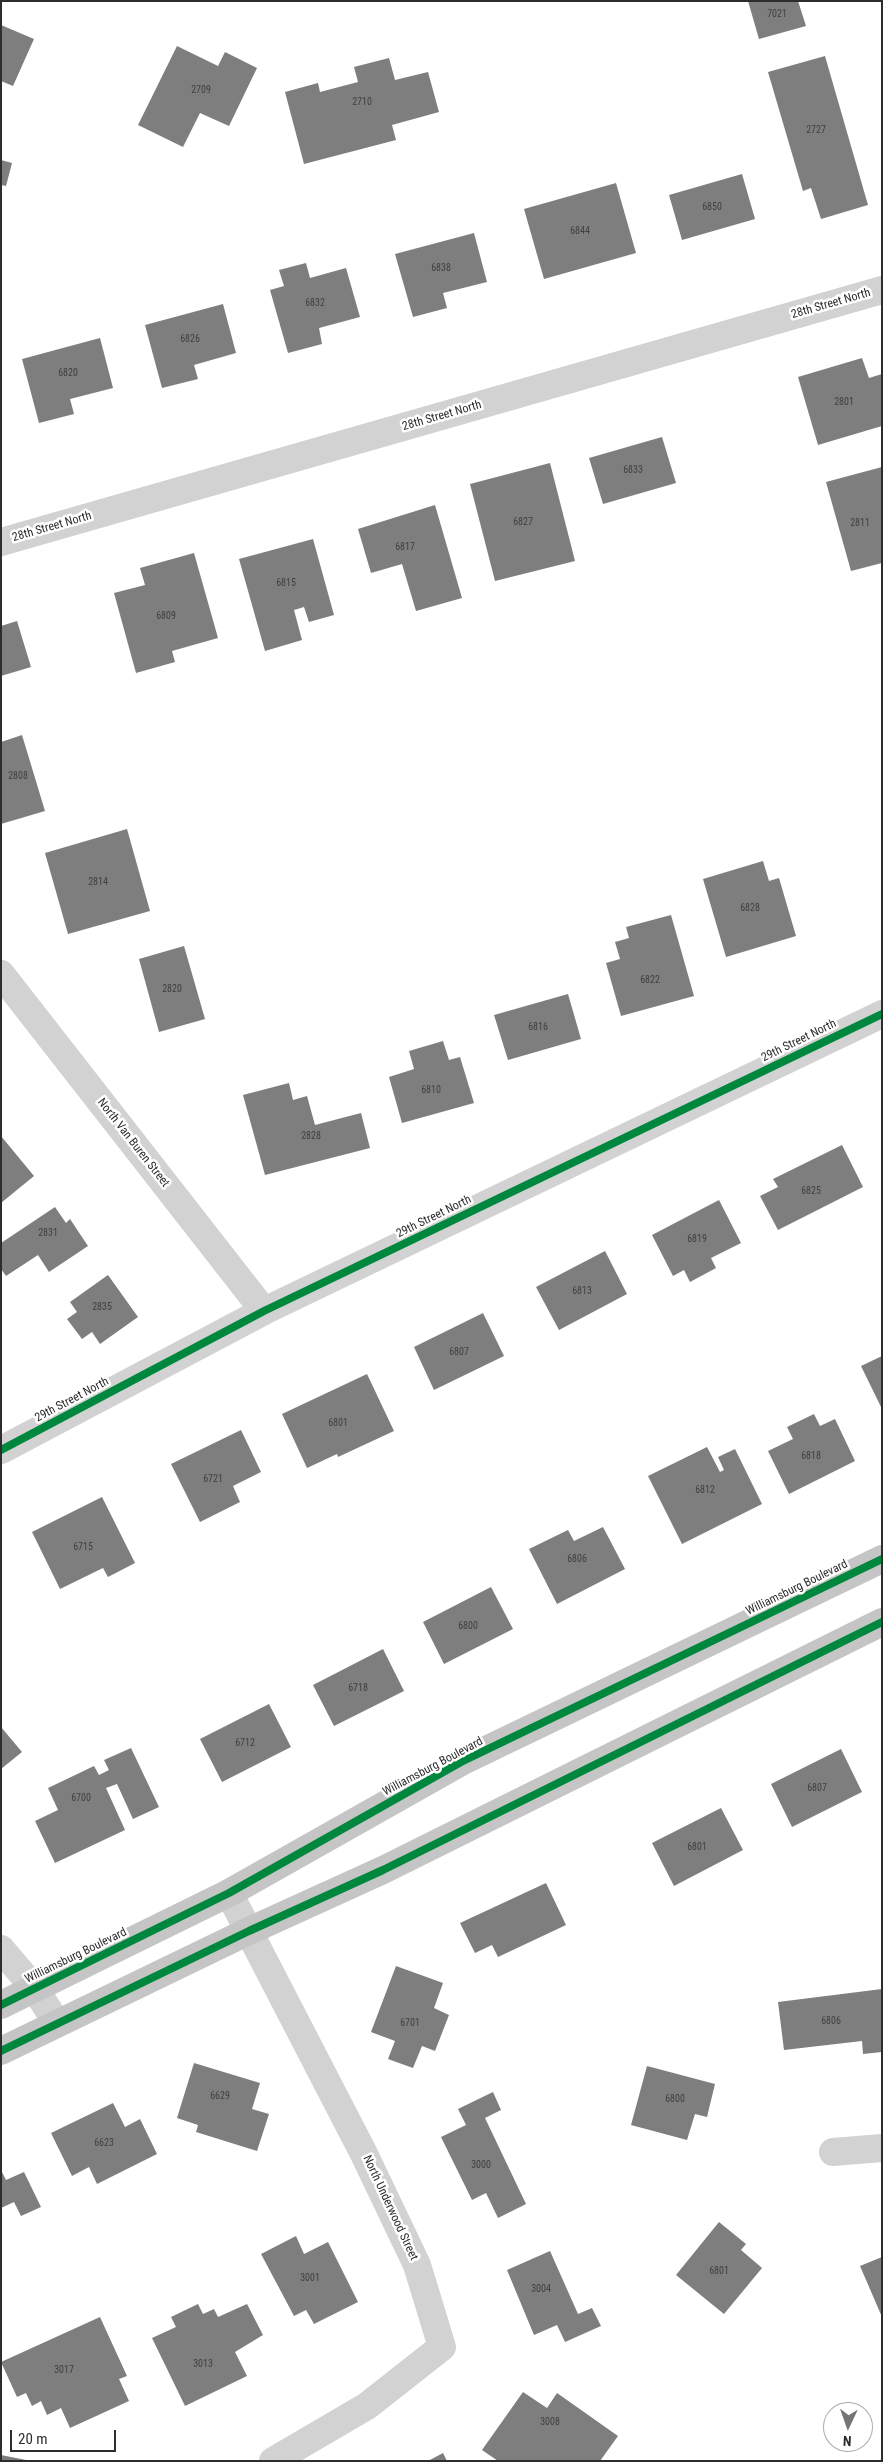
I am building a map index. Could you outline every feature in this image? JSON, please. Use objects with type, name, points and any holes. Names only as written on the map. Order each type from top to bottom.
[{"type":"main road","name":"Williamsburg Boulevard","points":[[1,2005],[229,1893],[461,1762],[882,1559]]},
{"type":"main road","points":[[1,2051],[248,1931],[391,1866],[882,1622]]},
{"type":"street","name":"28th Street North","points":[[1,542],[882,290]]},
{"type":"street","name":"North Van Buren Street","points":[[1,974],[264,1311]]},
{"type":"street","name":"29th Street North","points":[[1,1450],[264,1311],[882,1014]]},
{"type":"street","name":"North Underwood Street","points":[[229,1893],[364,2154],[416,2264],[442,2347],[367,2406],[273,2461]]},
{"type":"street","points":[[1,1949],[35,1989],[57,2023]]},
{"type":"street","points":[[833,2152],[882,2148]]},
{"type":"building","points":[[748,1],[798,1],[806,26],[759,39]]},
{"type":"building","points":[[1,25],[34,39],[13,86],[1,81]]},
{"type":"building","points":[[177,46],[218,66],[225,52],[257,68],[229,126],[200,113],[183,147],[138,125]]},
{"type":"building","points":[[825,56],[868,205],[821,219],[811,188],[803,191],[768,72]]},
{"type":"building","points":[[389,58],[395,80],[428,72],[439,112],[392,125],[396,140],[304,164],[285,92],[318,83],[320,92],[358,82],[354,67]]},
{"type":"building","points":[[1,160],[12,163],[6,186],[1,185]]},
{"type":"building","points":[[742,174],[755,219],[682,240],[669,195]]},
{"type":"building","points":[[616,183],[636,253],[544,279],[524,209]]},
{"type":"building","points":[[474,233],[487,282],[443,293],[447,308],[413,317],[395,254]]},
{"type":"building","points":[[306,263],[310,278],[346,268],[360,317],[319,328],[322,344],[288,353],[270,290],[284,286],[279,270]]},
{"type":"building","points":[[223,304],[236,353],[194,365],[198,379],[162,388],[145,325]]},
{"type":"building","points":[[100,338],[113,388],[70,399],[74,414],[39,423],[22,359]]},
{"type":"building","points":[[862,358],[869,378],[882,374],[882,426],[818,445],[798,377]]},
{"type":"building","points":[[662,437],[676,483],[603,504],[589,458]]},
{"type":"building","points":[[550,463],[575,561],[495,581],[470,484]]},
{"type":"building","points":[[882,467],[882,563],[851,571],[826,482]]},
{"type":"building","points":[[435,505],[462,598],[416,611],[402,564],[371,573],[358,529]]},
{"type":"building","points":[[313,539],[334,615],[309,622],[304,607],[294,610],[302,640],[265,651],[239,559]]},
{"type":"building","points":[[194,553],[218,638],[172,651],[175,662],[136,673],[114,593],[145,585],[140,568]]},
{"type":"building","points":[[17,621],[31,667],[1,676],[1,626]]},
{"type":"building","points":[[22,735],[45,811],[1,824],[1,742]]},
{"type":"building","points":[[127,829],[150,911],[68,934],[45,853]]},
{"type":"building","points":[[763,861],[769,881],[779,878],[796,936],[726,957],[703,879]]},
{"type":"building","points":[[671,915],[694,996],[621,1016],[606,963],[620,959],[615,942],[629,938],[626,927]]},
{"type":"building","points":[[184,946],[205,1019],[159,1032],[139,959]]},
{"type":"building","points":[[568,994],[581,1039],[508,1060],[494,1015]]},
{"type":"building","points":[[443,1041],[449,1060],[460,1057],[474,1103],[402,1123],[389,1077],[414,1069],[409,1051]]},
{"type":"building","points":[[289,1083],[293,1100],[307,1096],[315,1125],[361,1113],[370,1148],[265,1175],[243,1095]]},
{"type":"building","points":[[1,1136],[34,1176],[1,1203]]},
{"type":"building","points":[[842,1145],[863,1187],[778,1230],[760,1196],[778,1187],[773,1179]]},
{"type":"building","points":[[719,1200],[741,1243],[711,1258],[716,1268],[690,1282],[684,1270],[673,1276],[652,1235]]},
{"type":"building","points":[[55,1207],[66,1223],[70,1219],[88,1246],[49,1272],[38,1255],[6,1276],[1,1269],[1,1243]]},
{"type":"building","points":[[605,1251],[627,1294],[559,1330],[536,1287]]},
{"type":"building","points":[[108,1275],[138,1317],[100,1344],[92,1332],[82,1339],[67,1319],[77,1312],[70,1302]]},
{"type":"building","points":[[483,1313],[504,1356],[434,1390],[414,1347]]},
{"type":"building","points":[[882,1356],[882,1409],[861,1366]]},
{"type":"building","points":[[367,1374],[394,1431],[338,1457],[337,1454],[307,1468],[282,1414]]},
{"type":"building","points":[[814,1414],[820,1426],[835,1419],[855,1461],[789,1494],[768,1451],[793,1439],[787,1427]]},
{"type":"building","points":[[241,1430],[261,1472],[233,1486],[240,1502],[200,1522],[171,1464]]},
{"type":"building","points":[[707,1447],[720,1472],[724,1470],[718,1457],[735,1449],[762,1504],[682,1544],[648,1476]]},
{"type":"building","points":[[102,1497],[135,1563],[108,1577],[103,1568],[60,1589],[32,1532]]},
{"type":"building","points":[[603,1527],[625,1569],[557,1604],[529,1549],[568,1530],[574,1541]]},
{"type":"building","points":[[491,1587],[513,1629],[444,1664],[423,1622]]},
{"type":"building","points":[[383,1649],[404,1691],[334,1726],[313,1685]]},
{"type":"building","points":[[269,1704],[291,1747],[222,1782],[200,1739]]},
{"type":"building","points":[[1,1727],[22,1752],[1,1769]]},
{"type":"building","points":[[131,1748],[159,1807],[133,1819],[117,1784],[106,1788],[125,1830],[55,1863],[35,1821],[58,1810],[48,1788],[94,1766],[99,1775],[109,1770],[104,1760]]},
{"type":"building","points":[[841,1749],[862,1792],[792,1827],[771,1784]]},
{"type":"building","points":[[721,1808],[743,1850],[674,1886],[652,1843]]},
{"type":"building","points":[[546,1883],[566,1925],[498,1957],[492,1945],[475,1953],[460,1923]]},
{"type":"building","points":[[396,1966],[443,1983],[434,2008],[449,2015],[435,2051],[422,2046],[413,2068],[388,2059],[395,2041],[371,2032]]},
{"type":"building","points":[[882,1989],[882,2052],[863,2054],[862,2041],[784,2050],[778,2002]]},
{"type":"building","points":[[194,2063],[260,2083],[252,2109],[269,2114],[257,2151],[196,2132],[198,2125],[177,2118]]},
{"type":"building","points":[[647,2066],[715,2084],[707,2117],[695,2114],[687,2140],[631,2125]]},
{"type":"building","points":[[493,2092],[501,2110],[485,2118],[526,2204],[498,2218],[486,2193],[472,2200],[441,2137],[466,2125],[458,2109]]},
{"type":"building","points":[[113,2103],[125,2127],[140,2119],[157,2154],[97,2184],[89,2167],[72,2176],[51,2133]]},
{"type":"building","points":[[1,2170],[6,2180],[24,2172],[41,2207],[21,2216],[14,2202],[1,2208]]},
{"type":"building","points":[[719,2222],[746,2244],[741,2250],[762,2268],[724,2314],[676,2275]]},
{"type":"building","points":[[296,2236],[304,2254],[328,2242],[358,2302],[314,2324],[306,2310],[294,2316],[261,2254]]},
{"type":"building","points":[[550,2251],[578,2314],[592,2308],[601,2326],[565,2342],[557,2325],[534,2335],[507,2270]]},
{"type":"building","points":[[882,2257],[882,2317],[860,2266]]},
{"type":"building","points":[[198,2304],[203,2314],[214,2309],[218,2317],[247,2304],[263,2335],[235,2352],[247,2376],[185,2406],[152,2338],[176,2327],[171,2317]]},
{"type":"building","points":[[100,2317],[127,2376],[119,2379],[129,2401],[70,2428],[61,2408],[47,2415],[41,2401],[32,2406],[26,2393],[17,2397],[1,2362]]},
{"type":"building","points":[[523,2392],[547,2408],[557,2393],[618,2436],[600,2461],[498,2461],[482,2450]]},
{"type":"building","points":[[443,2453],[447,2461],[428,2461]]},
{"type":"building","points":[[1,2455],[26,2460],[26,2461],[1,2461]]},
{"type":"cycle path","points":[[1,1450],[264,1311],[882,1014]]},
{"type":"cycle path","points":[[1,2005],[229,1893],[461,1762],[882,1559]]},
{"type":"cycle path","points":[[1,2051],[249,1931],[383,1870],[882,1622]]}]
